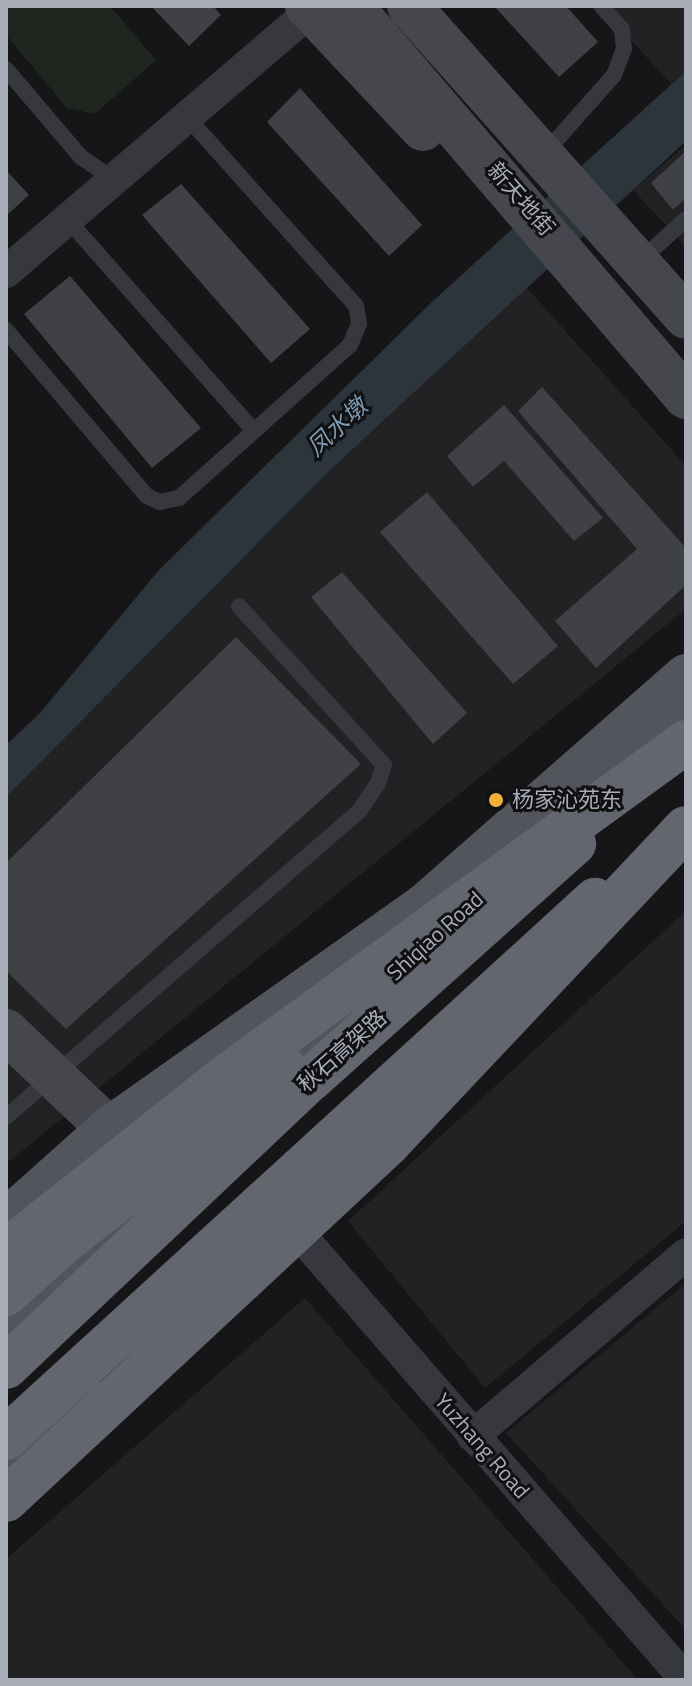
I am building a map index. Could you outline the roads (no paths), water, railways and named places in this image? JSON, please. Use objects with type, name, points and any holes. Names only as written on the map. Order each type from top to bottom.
[{"type":"highway","points":[[11,1276],[228,1075],[686,743]]},
{"type":"highway","name":"秋石高架路","points":[[6,1367],[311,1079],[686,743]]},
{"type":"highway","points":[[6,1438],[357,1112],[686,818]]},
{"type":"highway","points":[[6,1500],[388,1144],[686,828]]},
{"type":"highway","points":[[11,1276],[67,1239],[297,1060]]},
{"type":"main road","name":"新天地街","points":[[409,6],[686,317]]},
{"type":"main road","name":"新天地街","points":[[323,8],[520,213],[686,397]]},
{"type":"main road","points":[[6,1221],[109,1129],[423,907],[686,676]]},
{"type":"main road","name":"Shiqiao Road","points":[[6,1324],[686,709]]},
{"type":"main road","points":[[6,1469],[280,1212],[686,859]]},
{"type":"main road","points":[[6,1031],[54,1073],[109,1129]]},
{"type":"street","points":[[6,272],[187,117],[323,8]]},
{"type":"street","name":"Yuzhang Road","points":[[280,1212],[686,1680]]},
{"type":"street","points":[[473,1436],[686,1254]]},
{"type":"lane","points":[[547,161],[614,75],[624,49],[622,29],[601,6]]},
{"type":"lane","points":[[6,69],[81,157],[114,180]]},
{"type":"lane","points":[[6,330],[147,496],[160,502],[179,498],[350,345],[359,324],[356,306],[187,117]]},
{"type":"lane","points":[[628,250],[686,219]]},
{"type":"lane","points":[[68,220],[254,431]]},
{"type":"lane","points":[[6,1117],[360,810],[378,783],[384,765],[239,606]]},
{"type":"water","name":"凤水墩","points":[[686,71],[686,141],[329,471],[6,797],[6,745],[40,713],[159,570],[433,301]]},
{"type":"place","name":"杨家沁苑东","points":[[496,800]]}]
